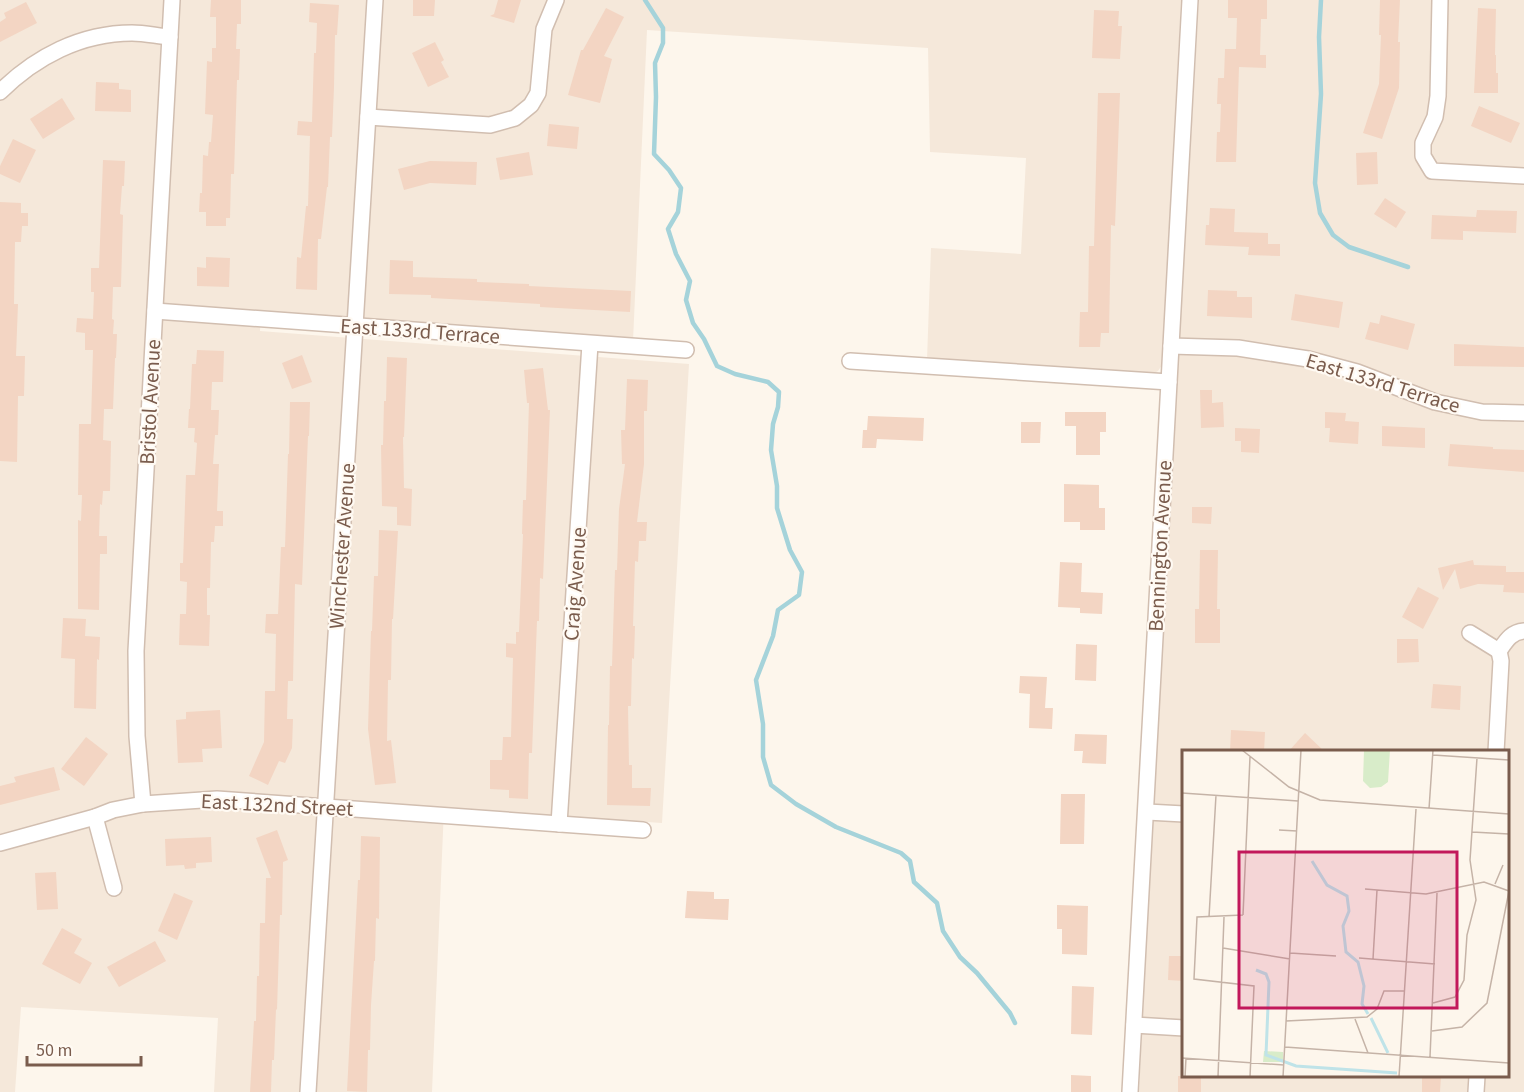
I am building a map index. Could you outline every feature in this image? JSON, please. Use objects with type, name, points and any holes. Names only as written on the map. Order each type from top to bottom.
[{"type":"street","name":"Bristol Avenue","points":[[143,804],[137,736],[136,651],[172,0]]},
{"type":"street","name":"Winchester Avenue","points":[[308,1092],[375,0]]},
{"type":"street","points":[[368,117],[490,125],[515,118],[531,105],[538,93],[544,29],[556,0]]},
{"type":"street","name":"Bennington Avenue","points":[[1131,1092],[1190,0]]},
{"type":"street","points":[[1440,0],[1438,96],[1434,117],[1424,143],[1423,156],[1432,171],[1524,176]]},
{"type":"street","points":[[0,92],[16,76],[41,58],[70,45],[100,36],[132,33],[170,37]]},
{"type":"street","name":"East 133rd Terrace","points":[[155,311],[686,350]]},
{"type":"street","name":"Craig Avenue","points":[[559,824],[590,344]]},
{"type":"street","name":"East 133rd Terrace","points":[[1171,346],[1238,348],[1308,359],[1358,372],[1435,402],[1482,412],[1524,413]]},
{"type":"street","points":[[850,361],[1169,382]]},
{"type":"street","points":[[1496,750],[1501,661],[1499,651],[1509,636],[1524,631]]},
{"type":"street","points":[[1470,633],[1499,651]]},
{"type":"street","name":"East 132nd Street","points":[[0,843],[113,810],[143,804],[217,799],[644,830]]},
{"type":"street","points":[[1147,812],[1182,814]]},
{"type":"street","points":[[95,817],[114,888]]},
{"type":"street","points":[[1134,1026],[1182,1028]]},
{"type":"street","points":[[1476,1092],[1477,1077]]},
{"type":"shaded area","points":[[0,0],[1181,0],[1162,365],[1152,374],[927,360],[931,248],[1021,254],[1026,158],[930,152],[928,48],[647,30],[633,341],[261,311],[260,331],[689,364],[662,823],[444,808],[432,1092],[214,1092],[218,1018],[21,1007],[15,1092],[0,1092]]},
{"type":"shaded area","points":[[1199,0],[1524,0],[1524,1092],[1139,1092],[1158,709]]},
{"type":"building","points":[[211,0],[241,0],[241,24],[237,24],[236,49],[240,49],[234,174],[231,174],[230,218],[226,218],[226,226],[206,226],[206,212],[199,212],[203,155],[208,156],[213,115],[205,114],[207,61],[212,62],[212,48],[216,48],[216,17],[210,17]]},
{"type":"building","points":[[413,0],[435,0],[434,16],[413,16]]},
{"type":"building","points":[[498,0],[521,0],[514,23],[490,16],[494,14]]},
{"type":"building","points":[[1228,0],[1267,0],[1267,19],[1261,19],[1260,55],[1266,55],[1266,68],[1239,67],[1236,162],[1216,162],[1221,104],[1217,104],[1218,78],[1224,78],[1225,49],[1236,49],[1237,18],[1228,18]]},
{"type":"building","points":[[1380,0],[1400,0],[1399,88],[1382,139],[1363,133],[1379,84]]},
{"type":"building","points":[[26,2],[37,23],[0,42],[0,22],[6,18],[4,13]]},
{"type":"building","points":[[310,3],[339,5],[337,35],[335,35],[332,137],[330,137],[328,187],[321,239],[318,239],[317,290],[296,289],[297,257],[301,258],[306,206],[308,206],[310,136],[297,135],[298,121],[312,122],[314,53],[316,53],[317,23],[309,22]]},
{"type":"building","points":[[606,8],[624,17],[604,56],[612,59],[600,103],[568,95],[581,50]]},
{"type":"building","points":[[1478,8],[1496,9],[1495,55],[1498,93],[1474,93]]},
{"type":"building","points":[[1094,10],[1119,11],[1118,26],[1122,26],[1120,59],[1092,58]]},
{"type":"building","points":[[435,42],[444,60],[441,62],[449,77],[428,87],[412,53]]},
{"type":"building","points":[[96,82],[119,83],[119,89],[131,90],[131,112],[95,111]]},
{"type":"building","points":[[1098,93],[1120,93],[1115,226],[1111,225],[1109,333],[1101,333],[1100,347],[1079,347],[1080,312],[1088,312],[1089,246],[1094,246]]},
{"type":"building","points":[[62,98],[75,119],[43,139],[30,119]]},
{"type":"building","points":[[1479,106],[1520,123],[1511,143],[1471,126]]},
{"type":"building","points":[[549,124],[579,127],[577,149],[547,146]]},
{"type":"building","points":[[13,139],[36,150],[20,183],[0,174],[0,166]]},
{"type":"building","points":[[529,152],[533,175],[500,180],[496,158]]},
{"type":"building","points":[[1377,152],[1378,184],[1357,185],[1356,153]]},
{"type":"building","points":[[103,160],[125,161],[120,214],[123,215],[121,287],[113,287],[113,334],[117,334],[113,409],[104,409],[103,440],[111,441],[110,491],[103,491],[102,505],[100,504],[99,536],[107,536],[107,554],[100,554],[99,610],[78,609],[78,520],[81,521],[82,495],[78,495],[79,424],[91,424],[93,350],[85,350],[85,333],[76,332],[77,318],[93,319],[94,292],[91,292],[91,268],[99,268]]},
{"type":"building","points":[[430,161],[477,162],[476,185],[430,183],[404,190],[398,169]]},
{"type":"building","points":[[1385,198],[1406,212],[1396,228],[1374,214]]},
{"type":"building","points":[[0,202],[21,203],[21,213],[28,213],[28,226],[22,226],[21,242],[15,242],[14,304],[18,304],[16,356],[25,356],[24,396],[18,396],[17,462],[0,461]]},
{"type":"building","points":[[1210,208],[1235,209],[1234,232],[1268,233],[1268,244],[1280,244],[1280,256],[1248,255],[1249,247],[1205,245]]},
{"type":"building","points":[[1477,210],[1517,211],[1516,233],[1463,231],[1463,240],[1431,239],[1432,215],[1476,217]]},
{"type":"building","points":[[206,257],[230,258],[229,287],[197,286],[197,267],[206,268]]},
{"type":"building","points":[[390,260],[413,261],[413,277],[477,279],[477,282],[631,291],[630,312],[431,298],[431,295],[389,294]]},
{"type":"building","points":[[1208,290],[1237,291],[1237,297],[1252,297],[1252,318],[1207,316]]},
{"type":"building","points":[[1295,294],[1343,302],[1339,328],[1291,320]]},
{"type":"building","points":[[1381,315],[1415,324],[1408,350],[1365,339],[1370,322],[1379,324]]},
{"type":"building","points":[[1454,344],[1524,347],[1524,367],[1454,366]]},
{"type":"building","points":[[197,350],[224,351],[223,382],[212,382],[211,410],[219,410],[213,464],[219,464],[217,511],[223,511],[223,526],[215,526],[214,542],[211,542],[210,588],[207,588],[207,615],[210,615],[209,646],[179,645],[180,614],[186,614],[187,582],[180,581],[180,563],[183,563],[186,475],[195,475],[197,443],[194,442],[195,428],[188,428],[192,364],[196,364]]},
{"type":"building","points":[[302,355],[312,382],[292,389],[282,363]]},
{"type":"building","points":[[387,357],[407,358],[403,437],[404,488],[412,489],[411,526],[397,525],[397,507],[382,506],[381,445],[383,445],[384,401],[386,401]]},
{"type":"building","points":[[543,368],[548,410],[550,410],[543,579],[540,578],[539,621],[537,621],[532,753],[529,753],[528,799],[509,798],[509,790],[490,789],[490,760],[502,760],[503,737],[511,737],[513,658],[506,657],[506,643],[516,644],[516,632],[519,632],[529,403],[527,403],[524,370]]},
{"type":"building","points":[[627,379],[648,380],[647,411],[644,411],[644,464],[637,522],[647,522],[646,541],[639,541],[638,562],[635,561],[634,659],[632,658],[631,706],[628,706],[629,765],[632,765],[632,788],[651,788],[650,806],[607,805],[615,570],[617,570],[619,509],[625,464],[622,464],[621,430],[625,430]]},
{"type":"building","points":[[1200,390],[1212,390],[1212,403],[1223,402],[1224,427],[1201,428]]},
{"type":"building","points":[[290,402],[310,402],[302,585],[295,584],[293,681],[288,681],[287,719],[293,719],[292,748],[285,763],[279,761],[268,785],[249,776],[264,742],[265,691],[275,691],[276,634],[265,633],[266,614],[278,614],[281,547],[285,547]]},
{"type":"building","points":[[1065,412],[1106,412],[1106,432],[1100,432],[1100,455],[1076,455],[1076,426],[1065,426]]},
{"type":"building","points":[[1325,412],[1346,413],[1345,421],[1359,422],[1358,444],[1329,442],[1330,428],[1325,428]]},
{"type":"building","points":[[868,416],[924,418],[923,441],[877,439],[876,448],[862,448],[863,430],[867,430]]},
{"type":"building","points":[[1021,422],[1041,422],[1040,443],[1021,443]]},
{"type":"building","points":[[1382,426],[1425,428],[1425,448],[1382,446]]},
{"type":"building","points":[[1235,428],[1260,429],[1259,453],[1241,452],[1241,441],[1235,441]]},
{"type":"building","points":[[1450,444],[1524,450],[1524,472],[1448,466]]},
{"type":"building","points":[[1064,484],[1099,485],[1099,508],[1105,508],[1105,530],[1080,530],[1080,522],[1064,522]]},
{"type":"building","points":[[1192,507],[1212,507],[1211,524],[1192,523]]},
{"type":"building","points":[[379,530],[398,531],[392,619],[391,680],[388,680],[387,741],[391,740],[396,783],[375,785],[368,729],[374,576],[378,576]]},
{"type":"building","points":[[1200,550],[1218,550],[1217,609],[1220,609],[1220,643],[1195,643],[1195,609],[1199,609]]},
{"type":"building","points":[[1473,560],[1474,565],[1506,566],[1506,572],[1524,572],[1524,593],[1503,592],[1504,585],[1478,584],[1460,589],[1455,569],[1443,590],[1438,568]]},
{"type":"building","points":[[1060,562],[1082,563],[1081,592],[1103,593],[1102,614],[1080,613],[1080,608],[1058,607]]},
{"type":"building","points":[[1418,587],[1439,598],[1423,629],[1402,617]]},
{"type":"building","points":[[63,618],[86,619],[85,636],[100,637],[96,709],[74,708],[75,659],[61,658]]},
{"type":"building","points":[[1397,639],[1418,639],[1419,662],[1397,663]]},
{"type":"building","points":[[1076,644],[1097,645],[1096,681],[1075,680]]},
{"type":"building","points":[[1020,676],[1047,677],[1045,708],[1053,708],[1052,729],[1029,728],[1030,694],[1019,693]]},
{"type":"building","points":[[1433,684],[1461,686],[1460,710],[1431,708]]},
{"type":"building","points":[[220,710],[222,748],[202,749],[203,762],[178,763],[176,720],[186,719],[186,712]]},
{"type":"building","points":[[1231,730],[1265,732],[1264,750],[1230,750]]},
{"type":"building","points":[[1305,733],[1323,750],[1290,750]]},
{"type":"building","points":[[1075,734],[1107,735],[1106,764],[1082,763],[1083,751],[1074,751]]},
{"type":"building","points":[[86,737],[108,754],[84,786],[61,769]]},
{"type":"building","points":[[54,767],[60,790],[0,805],[0,786],[16,782],[14,777]]},
{"type":"building","points":[[1061,794],[1085,794],[1084,844],[1060,844]]},
{"type":"building","points":[[277,830],[288,860],[283,862],[271,1092],[250,1092],[257,976],[259,976],[260,923],[265,923],[266,878],[271,878],[256,838]]},
{"type":"building","points":[[361,836],[380,837],[379,919],[376,918],[367,1092],[347,1091]]},
{"type":"building","points":[[211,837],[212,862],[196,863],[196,868],[185,869],[184,865],[166,866],[165,839]]},
{"type":"building","points":[[56,872],[58,909],[37,910],[35,873]]},
{"type":"building","points":[[687,891],[714,892],[714,899],[729,899],[728,920],[685,918]]},
{"type":"building","points":[[174,893],[193,901],[177,940],[158,931]]},
{"type":"building","points":[[1057,905],[1088,906],[1087,955],[1062,954],[1062,929],[1057,929]]},
{"type":"building","points":[[62,928],[82,939],[74,953],[92,963],[80,984],[42,964]]},
{"type":"building","points":[[155,941],[166,961],[119,987],[107,967]]},
{"type":"building","points":[[1169,956],[1182,956],[1182,981],[1168,980]]},
{"type":"building","points":[[1072,986],[1094,987],[1092,1035],[1071,1034]]},
{"type":"building","points":[[1071,1075],[1091,1076],[1091,1092],[1071,1092]]},
{"type":"building","points":[[1178,1076],[1201,1077],[1201,1092],[1178,1092]]},
{"type":"building","points":[[1422,1077],[1441,1077],[1440,1092],[1422,1092]]},
{"type":"waterway","points":[[645,0],[663,28],[663,43],[655,63],[654,154],[681,188],[678,212],[668,229],[676,254],[690,281],[686,300],[693,323],[704,339],[717,366],[735,374],[768,382],[779,392],[771,450],[777,486],[777,508],[790,550],[802,572],[799,595],[778,610],[773,636],[756,680],[763,724],[763,757],[771,785],[796,804],[836,827],[901,853],[910,861],[914,882],[937,903],[943,931],[960,957],[977,973],[1010,1013],[1015,1023]]},
{"type":"waterway","points":[[1321,0],[1319,37],[1321,94],[1315,183],[1320,213],[1333,235],[1349,247],[1408,267]]}]
